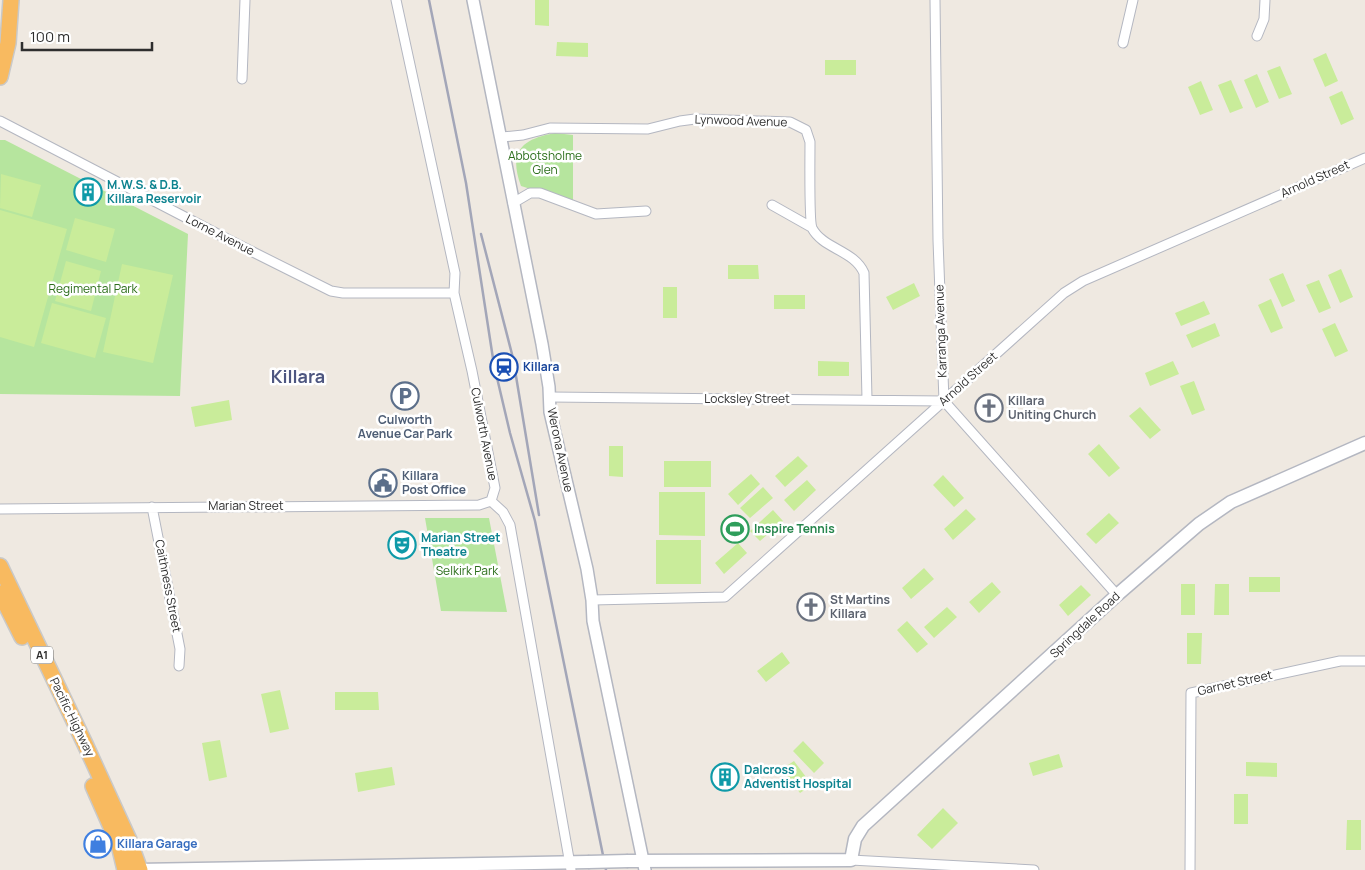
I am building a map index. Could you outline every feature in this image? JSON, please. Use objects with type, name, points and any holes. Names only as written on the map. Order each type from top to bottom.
[{"type":"highway","points":[[0,77],[8,43],[11,0]]},
{"type":"highway","name":"Pacific Highway","points":[[0,566],[85,744],[133,850],[139,870]]},
{"type":"highway","name":"Pacific Highway","points":[[0,594],[76,746],[120,845],[125,870]]},
{"type":"main road","name":"Springdale Road","points":[[851,860],[855,838],[859,830],[1117,595],[1199,524],[1231,502],[1365,443]]},
{"type":"main road","points":[[139,870],[570,866],[588,862],[628,861],[644,865],[803,865],[851,860]]},
{"type":"street","points":[[242,79],[245,0]]},
{"type":"street","name":"Culworth Avenue","points":[[396,0],[455,273],[454,293],[472,371],[495,488],[491,501]]},
{"type":"street","name":"Werona Avenue","points":[[473,0],[542,344],[550,397],[550,412],[587,569],[593,621],[644,865]]},
{"type":"street","name":"Karranga Avenue","points":[[935,0],[938,240],[944,401]]},
{"type":"street","points":[[1123,43],[1133,0]]},
{"type":"street","points":[[1256,36],[1264,19],[1265,0]]},
{"type":"street","name":"Lynwood Avenue","points":[[502,137],[523,135],[550,128],[648,129],[680,120],[696,119],[790,122],[806,130],[809,136],[811,227]]},
{"type":"street","name":"Lorne Avenue","points":[[0,121],[331,291],[344,293],[454,293]]},
{"type":"street","name":"Arnold Street","points":[[592,600],[724,597],[1064,293],[1083,281],[1365,158]]},
{"type":"street","points":[[513,203],[530,194],[540,193],[596,214],[646,211]]},
{"type":"street","points":[[772,205],[811,227],[821,239],[860,264],[864,273],[867,399]]},
{"type":"street","name":"Locksley Street","points":[[550,397],[944,401]]},
{"type":"street","points":[[944,401],[1117,595]]},
{"type":"street","points":[[491,501],[503,512],[510,525],[570,866]]},
{"type":"street","name":"Marian Street","points":[[0,508],[479,505],[491,501]]},
{"type":"street","name":"Caithness Street","points":[[152,507],[180,649],[179,666]]},
{"type":"street","name":"Garnet Street","points":[[1190,870],[1191,693],[1340,661],[1365,661]]},
{"type":"street","points":[[851,860],[1034,870]]},
{"type":"green space","points":[[535,0],[549,0],[549,26],[535,25]]},
{"type":"green space","points":[[557,42],[588,43],[588,57],[556,56]]},
{"type":"green space","points":[[1326,53],[1338,81],[1325,87],[1313,59]]},
{"type":"green space","points":[[825,60],[856,60],[856,75],[825,75]]},
{"type":"green space","points":[[1280,66],[1292,94],[1279,99],[1267,71]]},
{"type":"green space","points":[[1257,74],[1269,102],[1256,108],[1244,80]]},
{"type":"green space","points":[[1231,80],[1243,108],[1230,113],[1218,85]]},
{"type":"green space","points":[[1201,81],[1213,110],[1200,115],[1188,87]]},
{"type":"green space","points":[[1342,91],[1354,119],[1341,125],[1329,97]]},
{"type":"green space","name":"Abbotsholme Glen","points":[[555,133],[573,135],[573,202],[521,186],[517,174],[517,155],[526,143]]},
{"type":"green space","name":"Regimental Park","points":[[0,140],[5,140],[188,234],[180,396],[0,394]]},
{"type":"green space","points":[[1,174],[41,185],[32,217],[0,208]]},
{"type":"green space","points":[[0,210],[67,229],[34,347],[0,337]]},
{"type":"green space","points":[[75,218],[115,229],[106,262],[66,250]]},
{"type":"green space","points":[[66,261],[101,271],[91,311],[55,301]]},
{"type":"green space","points":[[122,264],[173,275],[153,363],[103,352]]},
{"type":"green space","points":[[728,265],[758,265],[759,279],[728,279]]},
{"type":"green space","points":[[1341,269],[1353,297],[1340,303],[1328,275]]},
{"type":"green space","points":[[1283,273],[1295,301],[1282,307],[1269,279]]},
{"type":"green space","points":[[1319,280],[1331,308],[1319,313],[1306,285]]},
{"type":"green space","points":[[914,283],[920,296],[893,310],[886,297]]},
{"type":"green space","points":[[663,287],[677,287],[677,318],[663,318]]},
{"type":"green space","points":[[774,295],[805,295],[805,309],[774,309]]},
{"type":"green space","points":[[1271,299],[1283,328],[1271,333],[1258,305]]},
{"type":"green space","points":[[1204,301],[1210,314],[1181,326],[1175,313]]},
{"type":"green space","points":[[52,303],[106,318],[95,358],[41,343]]},
{"type":"green space","points":[[1215,323],[1220,336],[1192,348],[1186,335]]},
{"type":"green space","points":[[1335,323],[1348,351],[1335,357],[1322,329]]},
{"type":"green space","points":[[818,361],[849,362],[849,376],[818,376]]},
{"type":"green space","points":[[1173,361],[1179,374],[1150,386],[1145,373]]},
{"type":"green space","points":[[1194,381],[1205,410],[1192,415],[1180,386]]},
{"type":"green space","points":[[229,400],[232,420],[195,427],[191,407]]},
{"type":"green space","points":[[1140,407],[1161,430],[1150,439],[1129,416]]},
{"type":"green space","points":[[1099,444],[1120,468],[1109,477],[1088,454]]},
{"type":"green space","points":[[609,446],[623,446],[623,477],[609,476]]},
{"type":"green space","points":[[798,456],[808,466],[785,487],[775,476]]},
{"type":"green space","points":[[664,461],[711,461],[711,487],[664,487]]},
{"type":"green space","points":[[751,474],[760,484],[738,505],[728,494]]},
{"type":"green space","points":[[943,475],[964,498],[954,507],[933,485]]},
{"type":"green space","points":[[807,480],[816,490],[794,511],[784,500]]},
{"type":"green space","points":[[763,487],[773,498],[750,518],[740,508]]},
{"type":"green space","points":[[659,492],[705,492],[705,536],[659,535]]},
{"type":"green space","points":[[966,509],[976,519],[953,540],[944,529]]},
{"type":"green space","points":[[773,510],[783,521],[760,541],[750,531]]},
{"type":"green space","points":[[1109,513],[1119,523],[1096,544],[1086,534]]},
{"type":"green space","name":"Selkirk Park","points":[[425,518],[489,518],[507,612],[441,611]]},
{"type":"green space","points":[[656,540],[701,540],[701,584],[656,584]]},
{"type":"green space","points":[[738,543],[747,553],[724,574],[715,563]]},
{"type":"green space","points":[[924,568],[934,579],[911,599],[902,588]]},
{"type":"green space","points":[[1249,577],[1280,577],[1280,592],[1249,592]]},
{"type":"green space","points":[[992,582],[1001,592],[979,613],[969,602]]},
{"type":"green space","points":[[1181,584],[1195,584],[1195,615],[1181,615]]},
{"type":"green space","points":[[1215,584],[1229,584],[1229,615],[1214,615]]},
{"type":"green space","points":[[1081,585],[1091,595],[1068,616],[1059,605]]},
{"type":"green space","points":[[947,607],[957,617],[934,638],[924,627]]},
{"type":"green space","points":[[907,621],[928,644],[917,653],[897,630]]},
{"type":"green space","points":[[1187,633],[1202,633],[1201,664],[1187,664]]},
{"type":"green space","points":[[782,652],[790,663],[766,682],[757,671]]},
{"type":"green space","points":[[280,690],[289,729],[270,733],[261,694]]},
{"type":"green space","points":[[335,692],[378,692],[379,710],[335,710]]},
{"type":"green space","points":[[220,740],[227,777],[209,781],[202,743]]},
{"type":"green space","points":[[803,741],[824,763],[814,773],[793,751]]},
{"type":"green space","points":[[1059,754],[1063,767],[1033,776],[1029,763]]},
{"type":"green space","points":[[794,761],[812,785],[800,793],[782,769]]},
{"type":"green space","points":[[1246,762],[1277,763],[1277,777],[1246,776]]},
{"type":"green space","points":[[392,767],[395,785],[358,792],[355,773]]},
{"type":"green space","points":[[1234,794],[1248,794],[1248,824],[1234,824]]},
{"type":"green space","points":[[943,808],[958,823],[932,849],[917,835]]},
{"type":"green space","points":[[1347,820],[1361,820],[1361,850],[1346,850]]},
{"type":"railway","points":[[429,0],[466,183],[494,365],[510,433],[535,521],[606,870]]},
{"type":"railway","points":[[481,234],[513,358],[539,515]]},
{"type":"place","name":"M.W.S. & D.B. Killara Reservoir","points":[[88,192]]},
{"type":"place","name":"Killara","points":[[504,367]]},
{"type":"place","name":"Culworth Avenue Car Park","points":[[405,396]]},
{"type":"place","name":"Killara Uniting Church","points":[[989,408]]},
{"type":"place","name":"Killara Post Office","points":[[383,483]]},
{"type":"place","name":"Inspire Tennis","points":[[735,529]]},
{"type":"place","name":"Marian Street Theatre","points":[[402,545]]},
{"type":"place","name":"St Martins Killara","points":[[811,607]]},
{"type":"place","name":"Dalcross Adventist Hospital","points":[[725,777]]},
{"type":"place","name":"Killara Garage","points":[[98,844]]},
{"type":"district","name":"Killara","points":[[298,377]]}]
